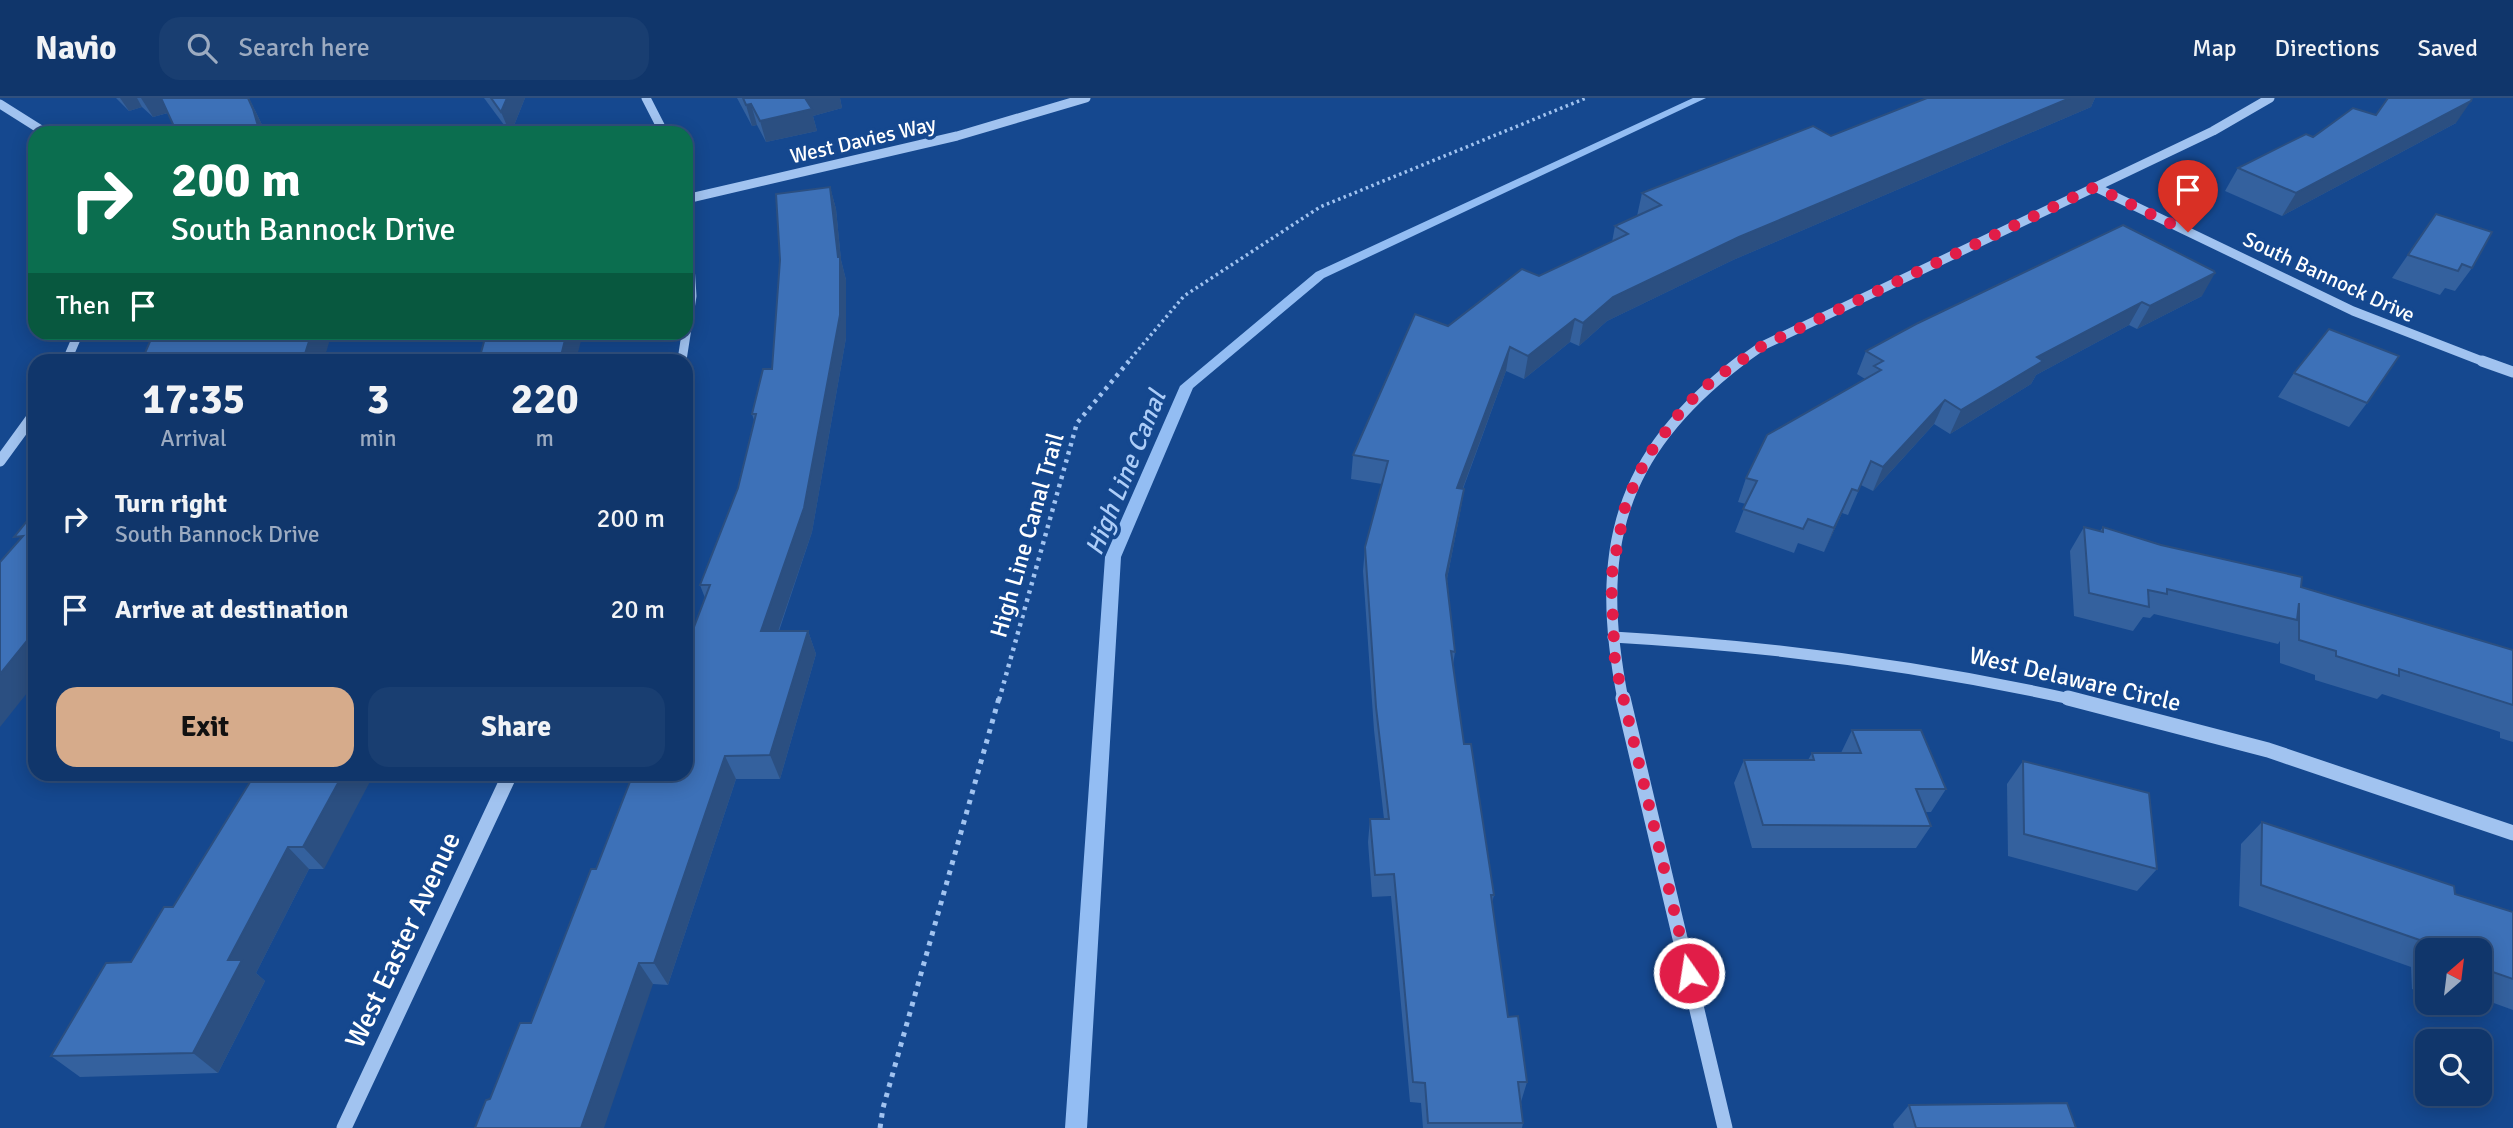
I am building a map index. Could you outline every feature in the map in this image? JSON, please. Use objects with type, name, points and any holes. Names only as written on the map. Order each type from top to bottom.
[{"type":"street","points":[[646,98],[660,126]]},
{"type":"street","name":"West Davies Way","points":[[693,197],[957,136],[1086,98]]},
{"type":"street","points":[[1725,1128],[1615,663],[1611,578],[1626,502],[1647,457],[1684,407],[1714,379],[1762,346],[2213,131],[2270,98]]},
{"type":"street","points":[[0,104],[35,126]]},
{"type":"street","name":"South Bannock Drive","points":[[2095,187],[2349,310],[2423,342],[2513,372]]},
{"type":"street","points":[[0,461],[28,423]]},
{"type":"street","name":"West Delaware Circle","points":[[1613,638],[1692,640],[1830,654],[2000,682],[2147,716],[2270,751],[2513,833]]},
{"type":"street","name":"West Easter Avenue","points":[[344,1128],[507,781]]},
{"type":"path","name":"High Line Canal Trail","points":[[880,1128],[883,1108],[1077,422],[1184,296],[1320,207],[1586,98]]},
{"type":"building","points":[[161,98],[248,98],[258,126],[174,126]]},
{"type":"building","points":[[491,98],[507,98],[501,112]]},
{"type":"building","points":[[743,98],[805,98],[812,109],[760,121],[751,104],[746,105]]},
{"type":"building","points":[[1927,98],[2070,98],[1739,237],[1613,297],[1583,323],[1575,319],[1528,356],[1510,347],[1457,488],[1464,489],[1446,575],[1455,652],[1451,651],[1464,744],[1471,744],[1494,895],[1491,895],[1508,1017],[1518,1016],[1527,1082],[1518,1082],[1523,1123],[1428,1123],[1425,1083],[1413,1082],[1394,874],[1375,875],[1370,819],[1389,819],[1376,707],[1365,547],[1388,461],[1353,455],[1415,314],[1448,326],[1522,269],[1539,276],[1628,234],[1615,226],[1661,205],[1642,193],[1813,126],[1831,136]]},
{"type":"building","points":[[2388,98],[2472,98],[2471,101],[2296,193],[2238,168],[2306,134],[2313,137],[2353,108],[2376,115]]},
{"type":"building","points":[[830,187],[840,257],[840,315],[804,508],[761,631],[808,631],[770,755],[725,756],[654,963],[639,963],[581,1128],[475,1128],[486,1100],[490,1099],[520,1023],[531,1023],[591,869],[596,869],[630,781],[693,781],[693,630],[710,585],[700,585],[738,488],[756,414],[752,414],[763,369],[772,369],[780,260],[776,194]]},
{"type":"building","points":[[2436,214],[2492,232],[2472,268],[2462,264],[2458,271],[2408,255]]},
{"type":"building","points":[[2123,225],[2215,273],[2150,306],[2142,302],[2037,357],[2043,361],[1961,410],[1945,400],[1883,467],[1871,461],[1858,491],[1852,489],[1834,528],[1808,519],[1803,529],[1743,509],[1757,481],[1746,478],[1767,435],[1881,370],[1874,366],[1883,361],[1866,351],[1916,324]]},
{"type":"building","points":[[2329,329],[2399,356],[2367,403],[2294,373]]},
{"type":"building","points":[[151,340],[309,340],[305,354],[145,354]]},
{"type":"building","points":[[484,340],[565,340],[562,354],[481,354]]},
{"type":"building","points":[[28,520],[28,640],[0,674],[0,562],[23,536],[14,537]]},
{"type":"building","points":[[2084,527],[2103,532],[2103,527],[2161,545],[2302,577],[2301,587],[2513,650],[2513,705],[2399,669],[2399,676],[2336,656],[2336,651],[2299,640],[2299,603],[2297,620],[2167,589],[2167,594],[2148,590],[2149,607],[2089,593]]},
{"type":"building","points":[[1852,730],[1921,730],[1946,789],[1916,789],[1931,826],[1763,825],[1744,760],[1814,760],[1812,753],[1861,753]]},
{"type":"building","points":[[2023,761],[2149,793],[2157,869],[2024,834]]},
{"type":"building","points":[[251,781],[339,781],[303,847],[288,847],[228,960],[242,960],[193,1053],[51,1056],[106,963],[131,962],[164,907],[173,907]]},
{"type":"building","points":[[2262,822],[2454,886],[2455,894],[2513,912],[2513,979],[2492,972],[2492,938],[2415,938],[2261,885]]},
{"type":"building","points":[[2067,1103],[2076,1128],[1916,1128],[1909,1105]]},
{"type":"waterway","name":"High Line Canal","points":[[1076,1128],[1113,557],[1187,386],[1320,275],[1701,98]]},
{"type":"route","points":[[1689,973],[1615,663],[1611,578],[1626,502],[1647,457],[1684,407],[1714,379],[1762,346],[2095,187],[2188,232]]}]
